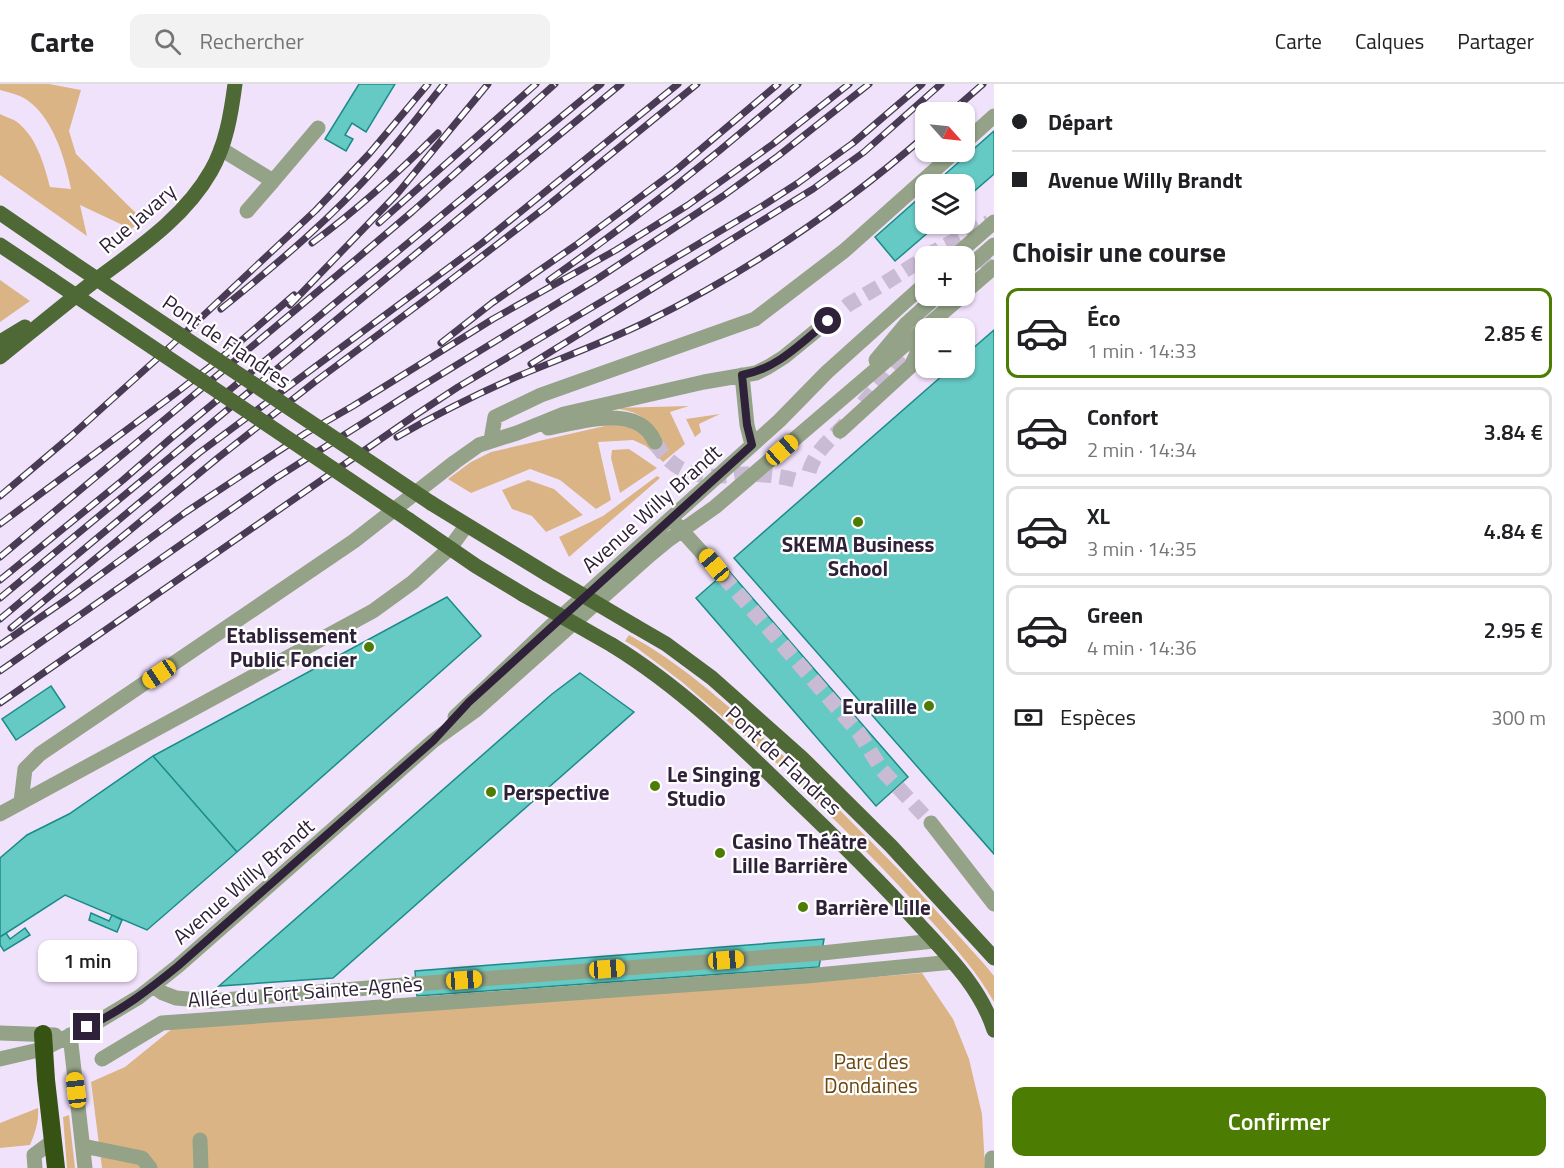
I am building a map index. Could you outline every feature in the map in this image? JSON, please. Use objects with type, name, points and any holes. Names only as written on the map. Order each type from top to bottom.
[{"type":"highway","points":[[43,1041],[56,1168]]},
{"type":"main road","name":"Rue Javary","points":[[0,357],[140,246],[184,208],[210,173],[221,149],[230,119],[235,84]]},
{"type":"main road","name":"Pont de Flandres","points":[[0,213],[466,526],[666,644],[712,678],[802,758],[891,846],[994,958]]},
{"type":"main road","name":"Pont de Flandres","points":[[0,245],[450,548],[524,595],[612,645],[668,683],[736,742],[862,863],[970,983],[983,1004],[994,1030]]},
{"type":"main road","name":"Rue Javary","points":[[0,342],[69,301]]},
{"type":"street","points":[[975,133],[994,116]]},
{"type":"street","points":[[247,211],[318,128]]},
{"type":"street","points":[[221,149],[273,182]]},
{"type":"street","points":[[491,440],[495,417],[542,395],[754,319],[844,251],[944,162]]},
{"type":"street","points":[[966,246],[994,222]]},
{"type":"street","points":[[975,261],[994,244]]},
{"type":"street","name":"Avenue Willy Brandt","points":[[975,284],[994,267]]},
{"type":"street","name":"Avenue Willy Brandt","points":[[0,1059],[43,1041],[70,1035],[106,1017],[153,986],[178,966],[433,741],[469,702],[779,421],[827,372],[915,293]]},
{"type":"street","points":[[847,394],[906,324],[927,306]]},
{"type":"street","name":"Avenue Willy Brandt","points":[[939,318],[951,306]]},
{"type":"street","points":[[517,433],[564,414],[705,382],[756,373],[784,357],[828,321]]},
{"type":"street","name":"Avenue Willy Brandt","points":[[433,741],[477,710],[650,555],[715,507],[915,339]]},
{"type":"street","points":[[840,430],[911,366],[915,358]]},
{"type":"street","points":[[742,375],[747,425],[752,445]]},
{"type":"street","points":[[21,802],[25,769],[40,754],[354,541],[467,452],[491,440],[517,433],[607,418],[624,418],[637,423],[647,430],[655,442]]},
{"type":"street","points":[[671,518],[722,575]]},
{"type":"street","points":[[0,816],[21,802],[373,611],[413,582],[450,548],[466,526]]},
{"type":"street","points":[[931,823],[994,904]]},
{"type":"street","points":[[153,986],[176,998],[211,1001],[822,953],[934,941]]},
{"type":"street","name":"Allée du Fort Sainte-Agnès","points":[[102,1059],[162,1023],[783,978],[953,962]]},
{"type":"street","name":"Avenue Willy Brandt","points":[[0,1033],[43,1041]]},
{"type":"street","points":[[70,1035],[85,1168]]},
{"type":"street","points":[[200,1140],[201,1168]]},
{"type":"street","points":[[35,1168],[34,1155],[53,1141]]},
{"type":"street","points":[[82,1146],[142,1158],[150,1168]]},
{"type":"green space","points":[[0,84],[49,84],[81,90],[69,131],[76,154],[143,220],[131,229],[80,205],[87,236],[0,175],[0,114],[14,120],[28,133],[42,159],[50,187],[71,189],[61,150],[49,125],[32,104],[20,96],[0,90]]},
{"type":"green space","points":[[0,280],[30,301],[0,322]]},
{"type":"green space","points":[[689,406],[670,412],[685,444],[663,462],[646,446],[633,440],[598,442],[611,500],[596,509],[560,480],[530,469],[471,493],[448,479],[471,462],[491,452],[609,425],[655,429],[636,414],[612,408]]},
{"type":"green space","points":[[720,414],[699,424],[701,432],[695,437],[686,419]]},
{"type":"green space","points":[[629,449],[657,468],[620,493],[611,458],[612,450]]},
{"type":"green space","points":[[657,476],[660,478],[569,557],[559,537],[603,516]]},
{"type":"green space","points":[[528,480],[554,489],[583,515],[546,532],[532,516],[512,509],[502,490]]},
{"type":"green space","points":[[629,635],[692,677],[788,760],[781,767],[682,682],[625,641]]},
{"type":"green space","points":[[804,774],[903,874],[985,965],[994,976],[994,1002],[973,970],[941,931],[796,782]]},
{"type":"green space","name":"Parc des Dondaines","points":[[922,973],[953,1019],[969,1059],[982,1114],[985,1168],[102,1168],[91,1082],[125,1067],[173,1028]]},
{"type":"green space","points":[[38,1108],[38,1118],[30,1145],[0,1148],[0,1123]]},
{"type":"green space","points":[[69,1115],[75,1168],[67,1168],[63,1117]]},
{"type":"building","points":[[359,84],[395,84],[366,132],[352,123],[345,135],[353,139],[346,151],[325,139]]},
{"type":"building","points":[[994,131],[994,174],[975,190],[975,174],[945,174],[959,162],[975,162],[975,148]]},
{"type":"building","points":[[915,202],[915,234],[926,234],[895,261],[875,237]]},
{"type":"building","name":"Euralille","points":[[994,330],[994,854],[734,558],[940,378],[975,378],[975,346]]},
{"type":"building","points":[[728,570],[908,777],[876,806],[696,598]]},
{"type":"building","points":[[447,597],[481,636],[237,852],[153,756]]},
{"type":"building","name":"Perspective","points":[[580,673],[634,712],[333,978],[219,986],[552,694]]},
{"type":"building","points":[[51,686],[65,707],[16,740],[2,719]]},
{"type":"building","points":[[153,756],[237,852],[147,930],[65,895],[0,937],[0,858],[27,835],[69,814]]},
{"type":"building","points":[[91,913],[109,921],[112,915],[122,920],[117,932],[89,920]]},
{"type":"building","points":[[25,928],[30,935],[4,951],[0,945],[0,937],[6,933],[10,939]]},
{"type":"building","points":[[824,939],[819,967],[417,996],[415,971]]},
{"type":"tunnel","points":[[945,246],[989,222]]},
{"type":"tunnel","points":[[975,271],[988,256]]},
{"type":"tunnel","points":[[828,321],[849,304],[915,264]]},
{"type":"tunnel","points":[[863,403],[915,342]]},
{"type":"tunnel","points":[[809,472],[820,451],[848,421]]},
{"type":"tunnel","points":[[655,442],[667,458],[690,473],[709,476],[761,475],[798,481]]},
{"type":"tunnel","points":[[722,575],[859,733],[882,770],[931,823]]},
{"type":"railway","points":[[0,496],[159,357],[316,210],[369,154],[428,84]]},
{"type":"railway","points":[[221,309],[284,257],[362,183],[444,84]]},
{"type":"railway","points":[[290,305],[397,194],[488,84]]},
{"type":"railway","points":[[379,223],[536,84]]},
{"type":"railway","points":[[0,557],[413,211],[555,84]]},
{"type":"railway","points":[[0,580],[601,84]]},
{"type":"railway","points":[[0,598],[621,84]]},
{"type":"railway","points":[[0,619],[199,453],[482,243],[678,84]]},
{"type":"railway","points":[[11,628],[219,457],[546,207],[697,84]]},
{"type":"railway","points":[[441,343],[492,303],[576,245],[675,171],[778,84]]},
{"type":"railway","points":[[549,280],[676,185],[798,84]]},
{"type":"railway","points":[[0,645],[186,512],[306,433],[493,319],[616,250],[688,205],[773,144],[849,84]]},
{"type":"railway","points":[[0,671],[276,478],[594,281],[723,196],[869,84]]},
{"type":"railway","points":[[0,703],[458,387],[798,183],[853,143],[922,84]]},
{"type":"railway","points":[[531,364],[813,189],[864,152],[941,84]]},
{"type":"railway","points":[[962,102],[983,84]]},
{"type":"railway","points":[[312,243],[377,190],[438,133]]},
{"type":"railway","points":[[397,437],[501,384],[597,344],[684,303],[757,260],[827,214],[915,144]]},
{"type":"railway","points":[[0,524],[220,359],[294,295]]},
{"type":"place","name":"SKEMA Business School","points":[[858,522]]},
{"type":"place","name":"Etablissement Public Foncier","points":[[369,647]]},
{"type":"place","name":"Euralille","points":[[929,706]]},
{"type":"place","name":"Le Singing Studio","points":[[655,786]]},
{"type":"place","name":"Perspective","points":[[491,792]]},
{"type":"place","name":"Casino Théâtre Lille Barrière","points":[[720,853]]},
{"type":"place","name":"Barrière Lille","points":[[803,907]]},
{"type":"route","points":[[87,1027],[139,997],[178,966],[433,741],[469,702],[752,445],[747,425],[742,375],[768,368],[828,321]]}]
